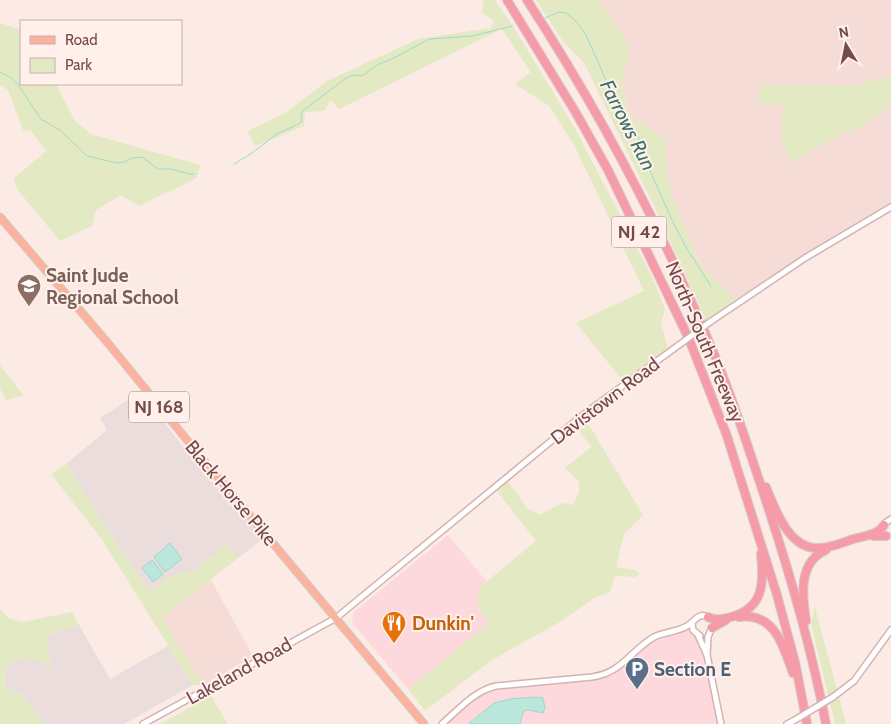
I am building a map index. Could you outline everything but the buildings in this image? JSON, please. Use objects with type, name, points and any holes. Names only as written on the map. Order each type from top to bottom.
[{"type":"highway","name":"North-South Freeway","points":[[507,0],[608,170],[689,339],[727,436],[752,512],[795,662],[806,724]]},
{"type":"highway","name":"North-South Freeway","points":[[527,0],[606,130],[653,219],[706,335],[729,393],[784,556],[826,724]]},
{"type":"highway","points":[[752,459],[785,527],[798,541],[806,546],[814,548],[826,547],[876,533],[884,525]]},
{"type":"highway","points":[[708,617],[720,619],[744,613],[752,606],[758,596],[763,581],[763,572],[752,512]]},
{"type":"highway","points":[[811,658],[803,597],[804,579],[810,563],[818,554],[827,549],[878,535],[889,537]]},
{"type":"highway","points":[[711,630],[722,621],[741,616],[755,617],[765,622],[774,630],[780,640],[801,696]]},
{"type":"main road","name":"Black Horse Pike","points":[[0,217],[107,342],[204,462],[424,724]]},
{"type":"street","name":"Davistown Road","points":[[336,618],[584,414],[710,322],[805,258],[891,207]]},
{"type":"street","points":[[889,537],[883,531],[884,525],[891,519]]},
{"type":"street","points":[[442,724],[474,696],[486,689],[504,685],[606,674],[624,663],[651,639],[686,627],[698,616],[708,617],[711,621],[707,655]]},
{"type":"street","name":"Lakeland Road","points":[[143,724],[336,618]]},
{"type":"street","points":[[692,623],[707,655],[721,724]]},
{"type":"street","points":[[670,632],[683,630],[704,636],[711,630]]},
{"type":"street","points":[[787,724],[854,681],[891,630]]},
{"type":"shaded area","points":[[599,0],[891,0],[891,203],[736,299],[701,266],[672,196],[665,157],[666,143],[630,116],[622,86],[629,49]]},
{"type":"shaded area","points":[[140,392],[204,473],[264,538],[238,558],[227,545],[192,572],[170,576],[150,591],[118,546],[66,464],[107,430],[100,418]]},
{"type":"shaded area","points":[[448,535],[487,582],[480,588],[489,623],[408,689],[353,624],[352,617],[354,612]]},
{"type":"shaded area","points":[[211,580],[253,656],[204,685],[162,618]]},
{"type":"shaded area","points":[[79,625],[110,679],[168,646],[193,685],[124,724],[45,724],[22,695],[5,687],[4,668],[24,657],[46,635]]},
{"type":"shaded area","points":[[685,630],[694,632],[703,642],[721,724],[442,724],[486,689],[606,674],[651,639]]},
{"type":"green space","points":[[483,0],[495,0],[513,26],[577,132],[652,277],[665,309],[661,324],[668,348],[623,381],[576,323],[644,291],[573,143],[549,106],[515,84],[531,72],[502,29],[339,109],[331,100],[324,111],[305,112],[304,126],[255,146],[247,131],[285,113],[327,81],[418,39],[491,28],[494,21],[481,12]]},
{"type":"green space","points":[[536,0],[599,0],[626,42],[629,49],[622,86],[630,116],[667,140],[665,157],[672,196],[701,266],[736,299],[706,320],[655,208],[584,63],[564,43]]},
{"type":"green space","points":[[0,23],[20,30],[20,85],[57,85],[75,121],[91,134],[200,165],[197,178],[139,206],[121,195],[96,210],[92,226],[60,241],[17,189],[14,178],[46,151],[31,131],[23,130],[8,90],[0,85]]},
{"type":"green space","points":[[891,76],[891,96],[888,98],[891,105],[858,128],[845,132],[792,162],[784,148],[782,135],[784,106],[758,104],[760,85],[852,86]]},
{"type":"green space","points":[[0,365],[24,396],[6,400],[0,389]]},
{"type":"green space","points":[[586,420],[643,515],[624,534],[616,567],[635,570],[640,574],[635,577],[615,576],[610,592],[596,597],[560,622],[492,660],[425,711],[408,689],[489,623],[477,605],[480,587],[536,541],[496,490],[507,480],[527,508],[539,515],[562,503],[573,505],[579,492],[579,482],[565,468],[591,447],[576,426]]},
{"type":"green space","points":[[66,464],[118,546],[150,591],[170,576],[192,572],[228,544],[238,558],[162,618],[204,685],[193,685],[103,541],[51,474]]},
{"type":"green space","points":[[815,607],[846,724],[835,724],[811,623]]},
{"type":"green space","points":[[0,609],[8,618],[23,622],[72,612],[79,625],[46,635],[51,666],[24,657],[4,668],[5,687],[22,695],[45,724],[0,724]]},
{"type":"green space","points":[[211,696],[228,724],[160,724]]},
{"type":"water","points":[[170,543],[182,559],[165,572],[154,557]]},
{"type":"water","points":[[152,560],[163,574],[153,582],[142,568]]},
{"type":"water","points":[[543,698],[545,708],[543,713],[524,711],[520,724],[468,724],[494,703],[510,699]]},
{"type":"waterway","name":"Farrows Run","points":[[545,18],[559,12],[566,13],[577,22],[586,35],[618,107],[637,133],[644,157],[671,218],[687,249],[711,286]]},
{"type":"waterway","name":"Farrows Run","points":[[234,164],[277,134],[302,121],[301,114],[304,110],[346,78],[353,75],[362,76],[377,65],[429,39],[473,36],[512,26]]},
{"type":"waterway","name":"Farrows Run","points":[[0,72],[10,77],[19,86],[41,119],[61,131],[87,156],[117,163],[142,157],[158,169],[171,169],[194,174]]},
{"type":"place","name":"Saint Jude Regional School","points":[[29,307]]},
{"type":"place","name":"Dunkin'","points":[[394,644]]},
{"type":"place","name":"Section E","points":[[637,690]]}]
